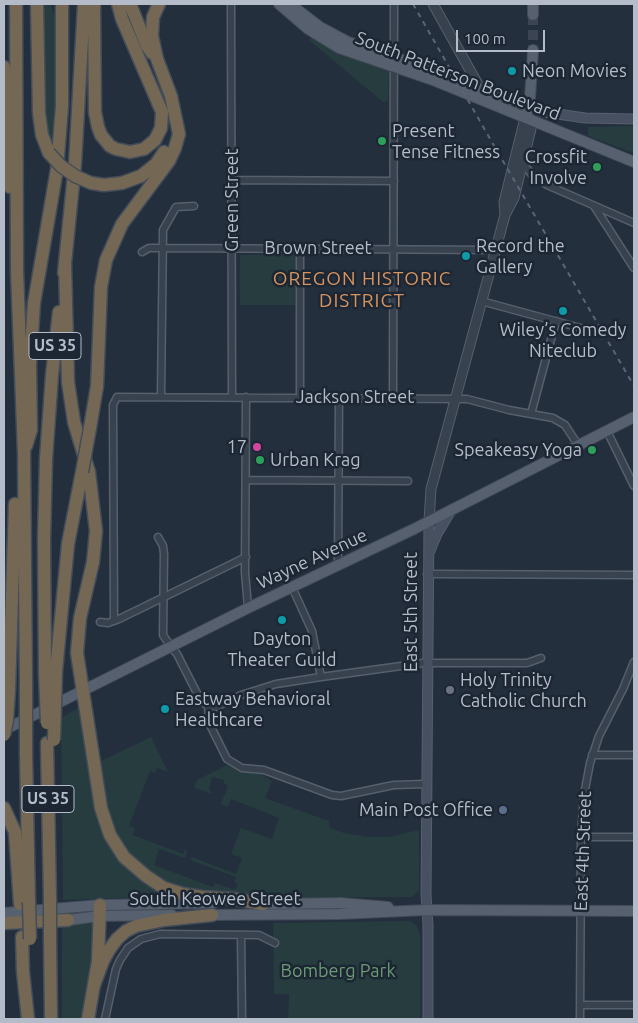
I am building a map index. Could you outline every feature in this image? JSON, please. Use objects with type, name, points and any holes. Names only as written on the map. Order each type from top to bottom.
[{"type":"highway","name":"US 35","points":[[16,4],[20,399],[24,453],[26,685],[24,903],[30,1019]]},
{"type":"highway","points":[[57,4],[62,17]]},
{"type":"highway","points":[[24,453],[31,430],[30,364],[34,303],[57,169],[62,106],[62,4]]},
{"type":"highway","points":[[120,4],[157,59]]},
{"type":"highway","points":[[91,5],[95,112],[98,127],[101,135],[110,146],[123,152],[136,152],[150,145],[159,134],[162,112],[120,4]]},
{"type":"highway","points":[[51,1019],[51,672],[68,544],[97,386],[101,287],[106,260],[122,224],[169,161],[179,134],[171,96],[157,59],[152,28],[153,16],[160,4]]},
{"type":"highway","points":[[37,5],[39,113],[42,135],[49,153],[61,166],[75,176],[91,183],[104,185],[122,184],[131,181],[156,164],[167,147],[175,118]]},
{"type":"highway","name":"US 35","points":[[51,672],[44,540],[47,450],[52,375],[75,164],[85,18],[91,5]]},
{"type":"highway","points":[[4,67],[11,223],[18,248]]},
{"type":"highway","points":[[65,264],[68,382],[74,422],[89,472],[96,531],[94,562],[80,627],[77,653],[101,808],[110,835],[124,857],[146,876],[164,888],[202,897],[235,898],[263,904]]},
{"type":"highway","points":[[4,735],[9,690],[16,520],[15,442],[20,399]]},
{"type":"highway","points":[[4,808],[15,832],[24,903]]},
{"type":"highway","points":[[88,1019],[98,961],[100,910]]},
{"type":"highway","points":[[94,986],[103,961],[117,939],[126,932],[136,926],[164,920],[212,915]]},
{"type":"highway","points":[[4,923],[68,920]]},
{"type":"main road","name":"South Patterson Boulevard","points":[[279,4],[308,29],[350,52],[394,62],[480,88],[529,107]]},
{"type":"main road","name":"South Patterson Boulevard","points":[[290,4],[333,35],[433,80],[634,162]]},
{"type":"main road","points":[[533,4],[533,15]]},
{"type":"main road","name":"East 5th Street","points":[[528,119],[533,50]]},
{"type":"main road","points":[[529,107],[544,112],[585,118],[634,119]]},
{"type":"main road","name":"Wayne Avenue","points":[[4,730],[248,608],[429,521],[634,417]]},
{"type":"main road","points":[[428,558],[437,534],[452,509]]},
{"type":"main road","name":"East 5th Street","points":[[428,1019],[426,784],[429,521]]},
{"type":"main road","name":"South Keowee Street","points":[[4,912],[100,910],[182,903],[263,904],[341,902],[427,910]]},
{"type":"main road","name":"South Keowee Street","points":[[4,928],[68,920],[100,910],[212,915],[340,914],[427,910],[634,910]]},
{"type":"street","name":"Green Street","points":[[231,4],[232,397]]},
{"type":"street","points":[[393,398],[394,4]]},
{"type":"street","points":[[433,4],[480,88]]},
{"type":"street","name":"East 5th Street","points":[[429,521],[431,489],[454,398],[505,215],[514,198],[523,164],[531,129],[528,119]]},
{"type":"street","name":"East 5th Street","points":[[505,215],[504,202],[528,119]]},
{"type":"street","points":[[523,164],[532,175],[547,185],[634,223]]},
{"type":"street","points":[[232,180],[394,181]]},
{"type":"street","points":[[594,205],[634,268]]},
{"type":"street","points":[[161,396],[164,225],[176,207],[194,206]]},
{"type":"street","name":"Brown Street","points":[[142,252],[149,248],[495,250]]},
{"type":"street","points":[[300,248],[300,397]]},
{"type":"street","points":[[481,301],[588,330]]},
{"type":"street","points":[[531,414],[556,321]]},
{"type":"street","name":"Jackson Street","points":[[114,621],[113,405],[116,397],[467,399],[509,410],[544,415],[559,420],[569,430],[578,445]]},
{"type":"street","points":[[246,397],[246,594],[248,608]]},
{"type":"street","points":[[338,565],[339,398]]},
{"type":"street","points":[[607,431],[634,486]]},
{"type":"street","points":[[246,480],[408,481]]},
{"type":"street","points":[[158,537],[163,546],[164,554],[164,635],[177,654],[202,701],[208,706],[216,707],[240,695],[276,684],[321,677],[427,663],[527,663],[541,658]]},
{"type":"street","points":[[100,622],[114,621],[246,557]]},
{"type":"street","points":[[427,574],[634,575]]},
{"type":"street","points":[[292,587],[312,631],[321,677]]},
{"type":"street","name":"East 4th Street","points":[[580,1019],[581,837],[584,795],[592,755],[599,736],[623,689],[634,662]]},
{"type":"street","points":[[208,706],[209,723],[227,759],[242,768],[264,770],[332,796],[341,796],[394,785],[426,784]]},
{"type":"street","points":[[592,755],[634,755]]},
{"type":"street","points":[[581,837],[634,837]]},
{"type":"street","points":[[105,1019],[116,969],[122,955],[141,938],[160,934],[241,934],[259,935],[274,943]]},
{"type":"street","points":[[241,934],[242,1019]]},
{"type":"street","points":[[581,1005],[634,1005]]},
{"type":"green space","points":[[41,4],[50,4],[55,16],[57,32],[57,91],[53,148],[48,137],[44,113]]},
{"type":"green space","points":[[312,37],[389,70],[388,101],[383,102],[309,40]]},
{"type":"green space","points":[[634,126],[634,153],[588,136],[588,127]]},
{"type":"green space","points":[[296,254],[295,305],[240,305],[240,255]]},
{"type":"green space","points":[[78,708],[95,802],[113,846],[174,896],[63,900],[61,718]]},
{"type":"green space","points":[[151,737],[168,772],[157,768],[155,773],[150,771],[129,826],[135,828],[133,835],[183,854],[185,849],[187,851],[185,858],[159,849],[154,865],[213,887],[215,883],[235,890],[238,884],[234,882],[236,877],[190,860],[192,857],[236,874],[242,858],[231,854],[241,828],[272,839],[279,818],[231,799],[228,807],[221,804],[228,786],[224,783],[224,780],[212,777],[209,788],[212,794],[195,788],[197,780],[227,765],[244,772],[261,774],[272,781],[265,798],[329,821],[330,828],[344,833],[369,837],[389,837],[419,830],[419,891],[412,897],[252,897],[203,895],[162,882],[127,853],[112,828],[97,763]]},
{"type":"green space","name":"Bomberg Park","points":[[410,921],[417,926],[420,935],[420,1019],[288,1019],[289,994],[274,994],[273,923]]},
{"type":"green space","points":[[95,922],[85,1019],[62,1019],[62,925]]},
{"type":"tunnel","points":[[533,15],[533,50]]},
{"type":"railway","points":[[413,4],[634,386]]},
{"type":"place","name":"Neon Movies","points":[[512,71]]},
{"type":"place","name":"Present Tense Fitness","points":[[382,141]]},
{"type":"place","name":"Crossfit Involve","points":[[597,167]]},
{"type":"place","name":"Record the Gallery","points":[[466,256]]},
{"type":"place","name":"Wiley’s Comedy Niteclub","points":[[563,311]]},
{"type":"place","name":"17","points":[[257,447]]},
{"type":"place","name":"Speakeasy Yoga","points":[[592,450]]},
{"type":"place","name":"Urban Krag","points":[[260,460]]},
{"type":"place","name":"Dayton Theater Guild","points":[[282,620]]},
{"type":"place","name":"Holy Trinity Catholic Church","points":[[450,690]]},
{"type":"place","name":"Eastway Behavioral Healthcare","points":[[165,709]]},
{"type":"place","name":"Main Post Office","points":[[503,810]]},
{"type":"district","name":"OREGON HISTORIC DISTRICT","points":[[362,290]]}]
